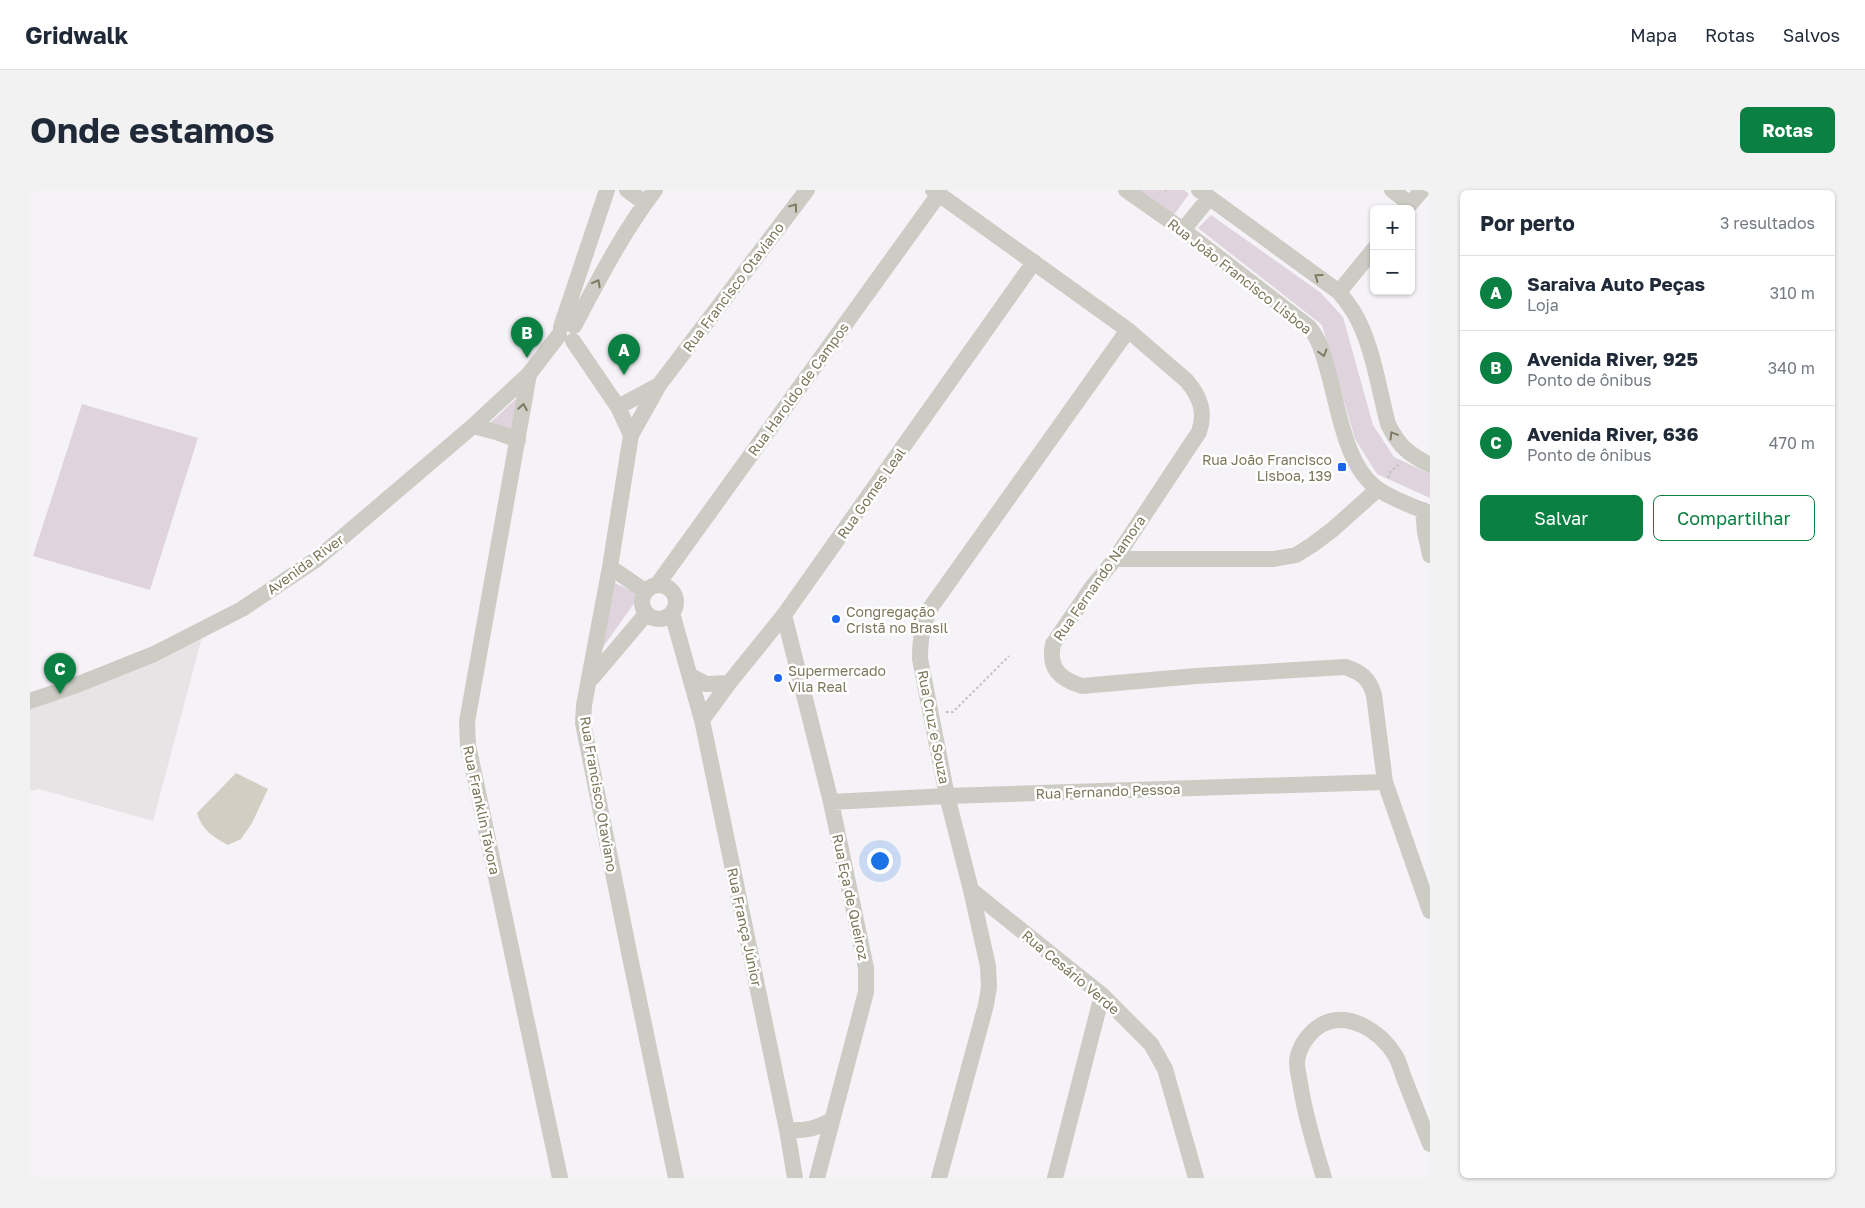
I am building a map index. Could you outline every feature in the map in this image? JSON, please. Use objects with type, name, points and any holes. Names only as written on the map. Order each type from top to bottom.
[{"type":"street","points":[[567,334],[607,190]]},
{"type":"street","points":[[567,334],[606,265],[650,196],[627,190]]},
{"type":"street","name":"Rua Francisco Otaviano","points":[[676,1178],[584,723],[584,705],[590,680],[632,435],[659,384],[807,190]]},
{"type":"street","name":"Rua João Francisco Lisboa","points":[[1126,190],[1183,230],[1309,326],[1320,342],[1348,445],[1356,462],[1369,481],[1378,489],[1426,512]]},
{"type":"street","points":[[1392,190],[1407,205]]},
{"type":"street","points":[[1409,205],[1422,190]]},
{"type":"street","name":"Rua Fernando Namora","points":[[936,192],[1128,330],[1187,381],[1195,390],[1200,401],[1202,421],[1199,432],[1115,559],[1092,586],[1053,644],[1050,655],[1058,674],[1068,682],[1082,686],[1196,676],[1345,667],[1358,671],[1371,684],[1385,782],[1430,911]]},
{"type":"street","name":"Rua Haroldo de Campos","points":[[651,588],[936,192]]},
{"type":"street","points":[[1183,230],[1204,194],[1339,292],[1353,311],[1366,341],[1388,424],[1400,446],[1430,465]]},
{"type":"street","points":[[1339,292],[1373,250]]},
{"type":"street","name":"Rua Gomes Leal","points":[[702,720],[784,615],[1034,262]]},
{"type":"street","name":"Rua Cruz e Souza","points":[[939,1178],[986,1005],[989,987],[988,966],[947,796],[920,659],[920,640],[923,624],[930,607],[1128,330]]},
{"type":"street","points":[[567,334],[618,407],[632,435]]},
{"type":"street","name":"Avenida River","points":[[30,701],[74,686],[154,654],[242,609],[317,559],[474,426],[567,334]]},
{"type":"street","name":"Rua Franklin Távora","points":[[534,368],[518,440],[467,722],[468,745],[560,1178]]},
{"type":"street","name":"Rua Francisco Otaviano","points":[[618,407],[659,384]]},
{"type":"street","points":[[474,426],[518,440]]},
{"type":"street","points":[[1115,559],[1274,559],[1296,554],[1332,530],[1378,489]]},
{"type":"street","points":[[1426,512],[1425,532],[1430,555]]},
{"type":"street","points":[[610,567],[651,588],[663,585],[673,591],[676,602],[672,613],[662,619],[656,619],[646,614],[642,604],[651,588]]},
{"type":"street","name":"Rua França Júnior","points":[[672,613],[702,720],[787,1130],[795,1178]]},
{"type":"street","points":[[590,680],[646,614]]},
{"type":"street","name":"Rua Eça de Queiroz","points":[[784,615],[831,802],[866,968],[866,992],[817,1178]]},
{"type":"street","points":[[691,676],[706,684],[729,683]]},
{"type":"street","name":"Rua Fernando Pessoa","points":[[831,802],[947,796],[1385,782]]},
{"type":"street","name":"Rua Cesário Verde","points":[[971,890],[1102,995],[1151,1044],[1165,1069],[1196,1178]]},
{"type":"street","points":[[1055,1178],[1102,995]]},
{"type":"street","points":[[1324,1178],[1305,1111],[1297,1065],[1298,1053],[1302,1044],[1318,1027],[1329,1021],[1351,1020],[1367,1028],[1384,1041],[1395,1056],[1430,1144]]},
{"type":"street","points":[[787,1130],[810,1130],[820,1127],[831,1120]]},
{"type":"path","points":[[1378,489],[1388,480],[1391,471],[1410,454]]},
{"type":"path","points":[[931,713],[952,712],[1009,656]]},
{"type":"shaded area","points":[[1131,190],[1184,190],[1189,194],[1171,219]]},
{"type":"shaded area","points":[[1211,215],[1321,293],[1343,317],[1373,425],[1394,457],[1430,474],[1430,498],[1377,474],[1355,439],[1322,325],[1198,228]]},
{"type":"shaded area","points":[[522,393],[513,431],[488,425]]},
{"type":"shaded area","points":[[82,404],[198,438],[150,590],[33,556]]},
{"type":"shaded area","points":[[611,581],[640,595],[599,653]]},
{"type":"shaded area","points":[[202,637],[153,821],[39,789],[30,791],[30,705]]},
{"type":"shaded area","points":[[236,773],[268,789],[252,823],[241,839],[228,845],[209,832],[202,824],[197,813]]},
{"type":"place","name":"Avenida River, 925","points":[[527,358]]},
{"type":"place","name":"Saraiva Auto Peças","points":[[624,375]]},
{"type":"place","name":"Rua João Francisco Lisboa, 139","points":[[1342,467]]},
{"type":"place","name":"Congregação Cristã no Brasil","points":[[836,619]]},
{"type":"place","name":"Supermercado Vila Real","points":[[778,678]]},
{"type":"place","name":"Avenida River, 636","points":[[60,694]]}]
